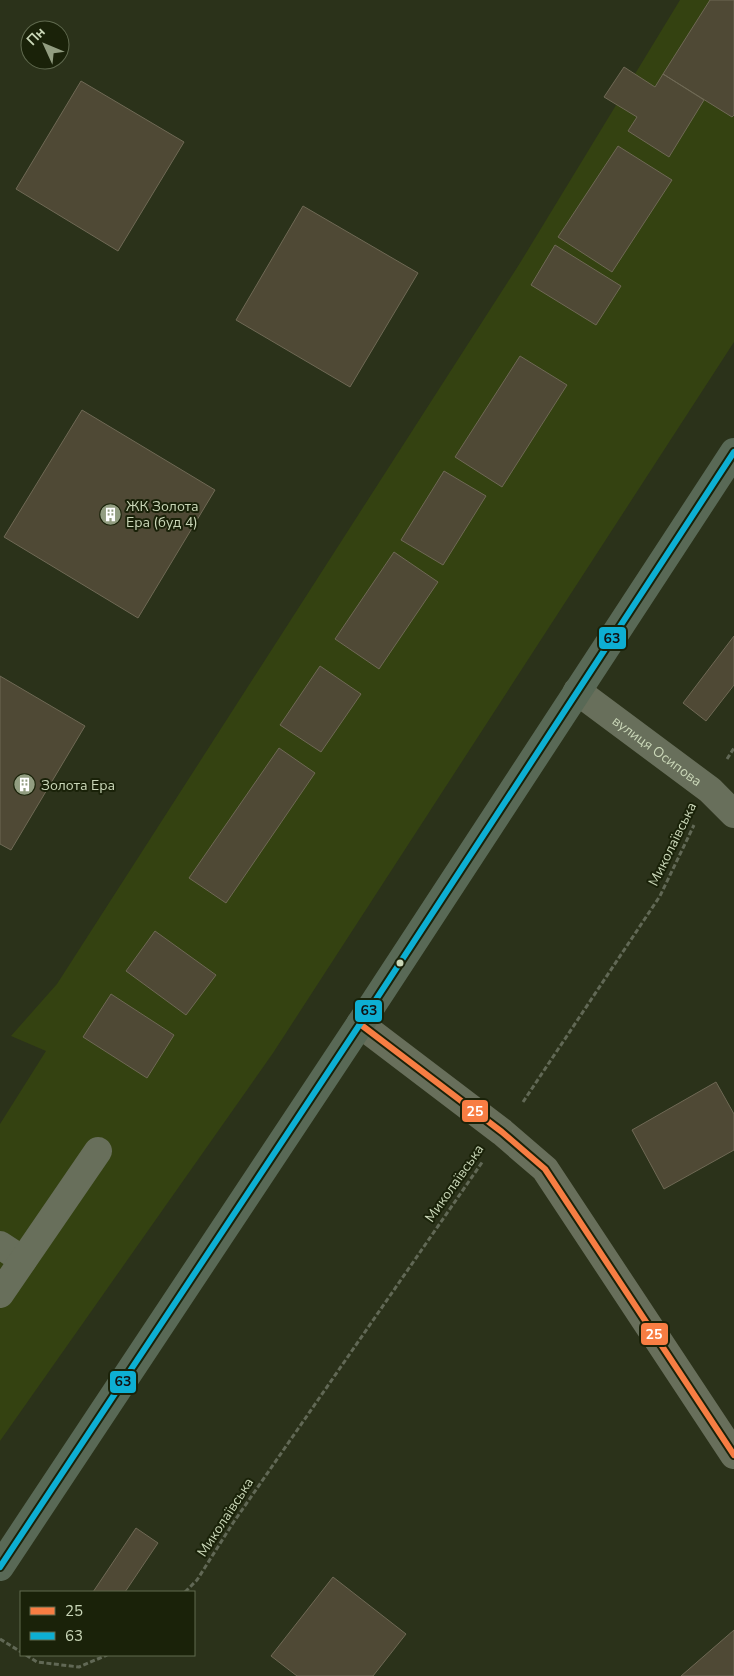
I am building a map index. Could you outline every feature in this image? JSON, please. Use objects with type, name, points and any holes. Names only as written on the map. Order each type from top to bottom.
[{"type":"highway","points":[[0,1567],[360,1024],[734,452]]},
{"type":"street","name":"вулиця Осипова","points":[[577,691],[710,790],[734,814]]},
{"type":"street","points":[[360,1024],[502,1132],[544,1168],[734,1455]]},
{"type":"street","points":[[0,1294],[98,1151]]},
{"type":"street","points":[[0,1245],[23,1260]]},
{"type":"path","name":"Миколаївська","points":[[186,1591],[197,1580],[233,1523],[502,1132],[660,896],[710,790],[734,748]]},
{"type":"path","points":[[0,1639],[20,1651]]},
{"type":"path","points":[[28,1656],[37,1662],[79,1667],[105,1656]]},
{"type":"shaded area","points":[[680,0],[734,0],[734,342],[273,1053],[0,1441],[0,1124],[46,1051],[11,1036],[57,984],[520,263]]},
{"type":"building","points":[[710,0],[734,0],[734,115],[732,117],[663,74]]},
{"type":"building","points":[[624,67],[655,87],[663,74],[704,100],[669,157],[628,131],[637,117],[604,97]]},
{"type":"building","points":[[81,81],[184,142],[118,251],[16,189]]},
{"type":"building","points":[[618,146],[672,180],[612,272],[558,237]]},
{"type":"building","points":[[303,206],[418,273],[350,387],[236,320]]},
{"type":"building","points":[[555,245],[621,286],[596,325],[531,285]]},
{"type":"building","points":[[520,356],[567,385],[502,487],[455,457]]},
{"type":"building","name":"ЖК Золота Ера (буд 4)","points":[[82,410],[215,490],[138,618],[4,537]]},
{"type":"building","points":[[444,471],[486,496],[443,565],[401,540]]},
{"type":"building","points":[[394,552],[438,582],[379,669],[335,639]]},
{"type":"building","points":[[734,636],[734,685],[706,721],[683,703]]},
{"type":"building","points":[[320,666],[361,694],[321,752],[280,725]]},
{"type":"building","name":"Золота Ера","points":[[0,676],[85,726],[11,850],[0,844]]},
{"type":"building","points":[[279,748],[315,773],[226,903],[189,878]]},
{"type":"building","points":[[155,931],[216,975],[186,1015],[126,971]]},
{"type":"building","points":[[111,994],[174,1035],[147,1078],[83,1037]]},
{"type":"building","points":[[716,1082],[734,1114],[734,1150],[664,1189],[632,1130]]},
{"type":"building","points":[[136,1528],[158,1543],[126,1591],[94,1591]]},
{"type":"building","points":[[333,1577],[406,1634],[373,1676],[297,1676],[271,1656]]},
{"type":"building","points":[[734,1630],[734,1676],[681,1676]]},
{"type":"transit line","name":"63","points":[[0,1567],[360,1024],[734,452]]},
{"type":"transit line","name":"25","points":[[360,1024],[502,1132],[545,1169],[734,1455]]},
{"type":"place","name":"ЖК Золота Ера (буд 4)","points":[[110,514]]},
{"type":"place","name":"Золота Ера","points":[[25,785]]}]
